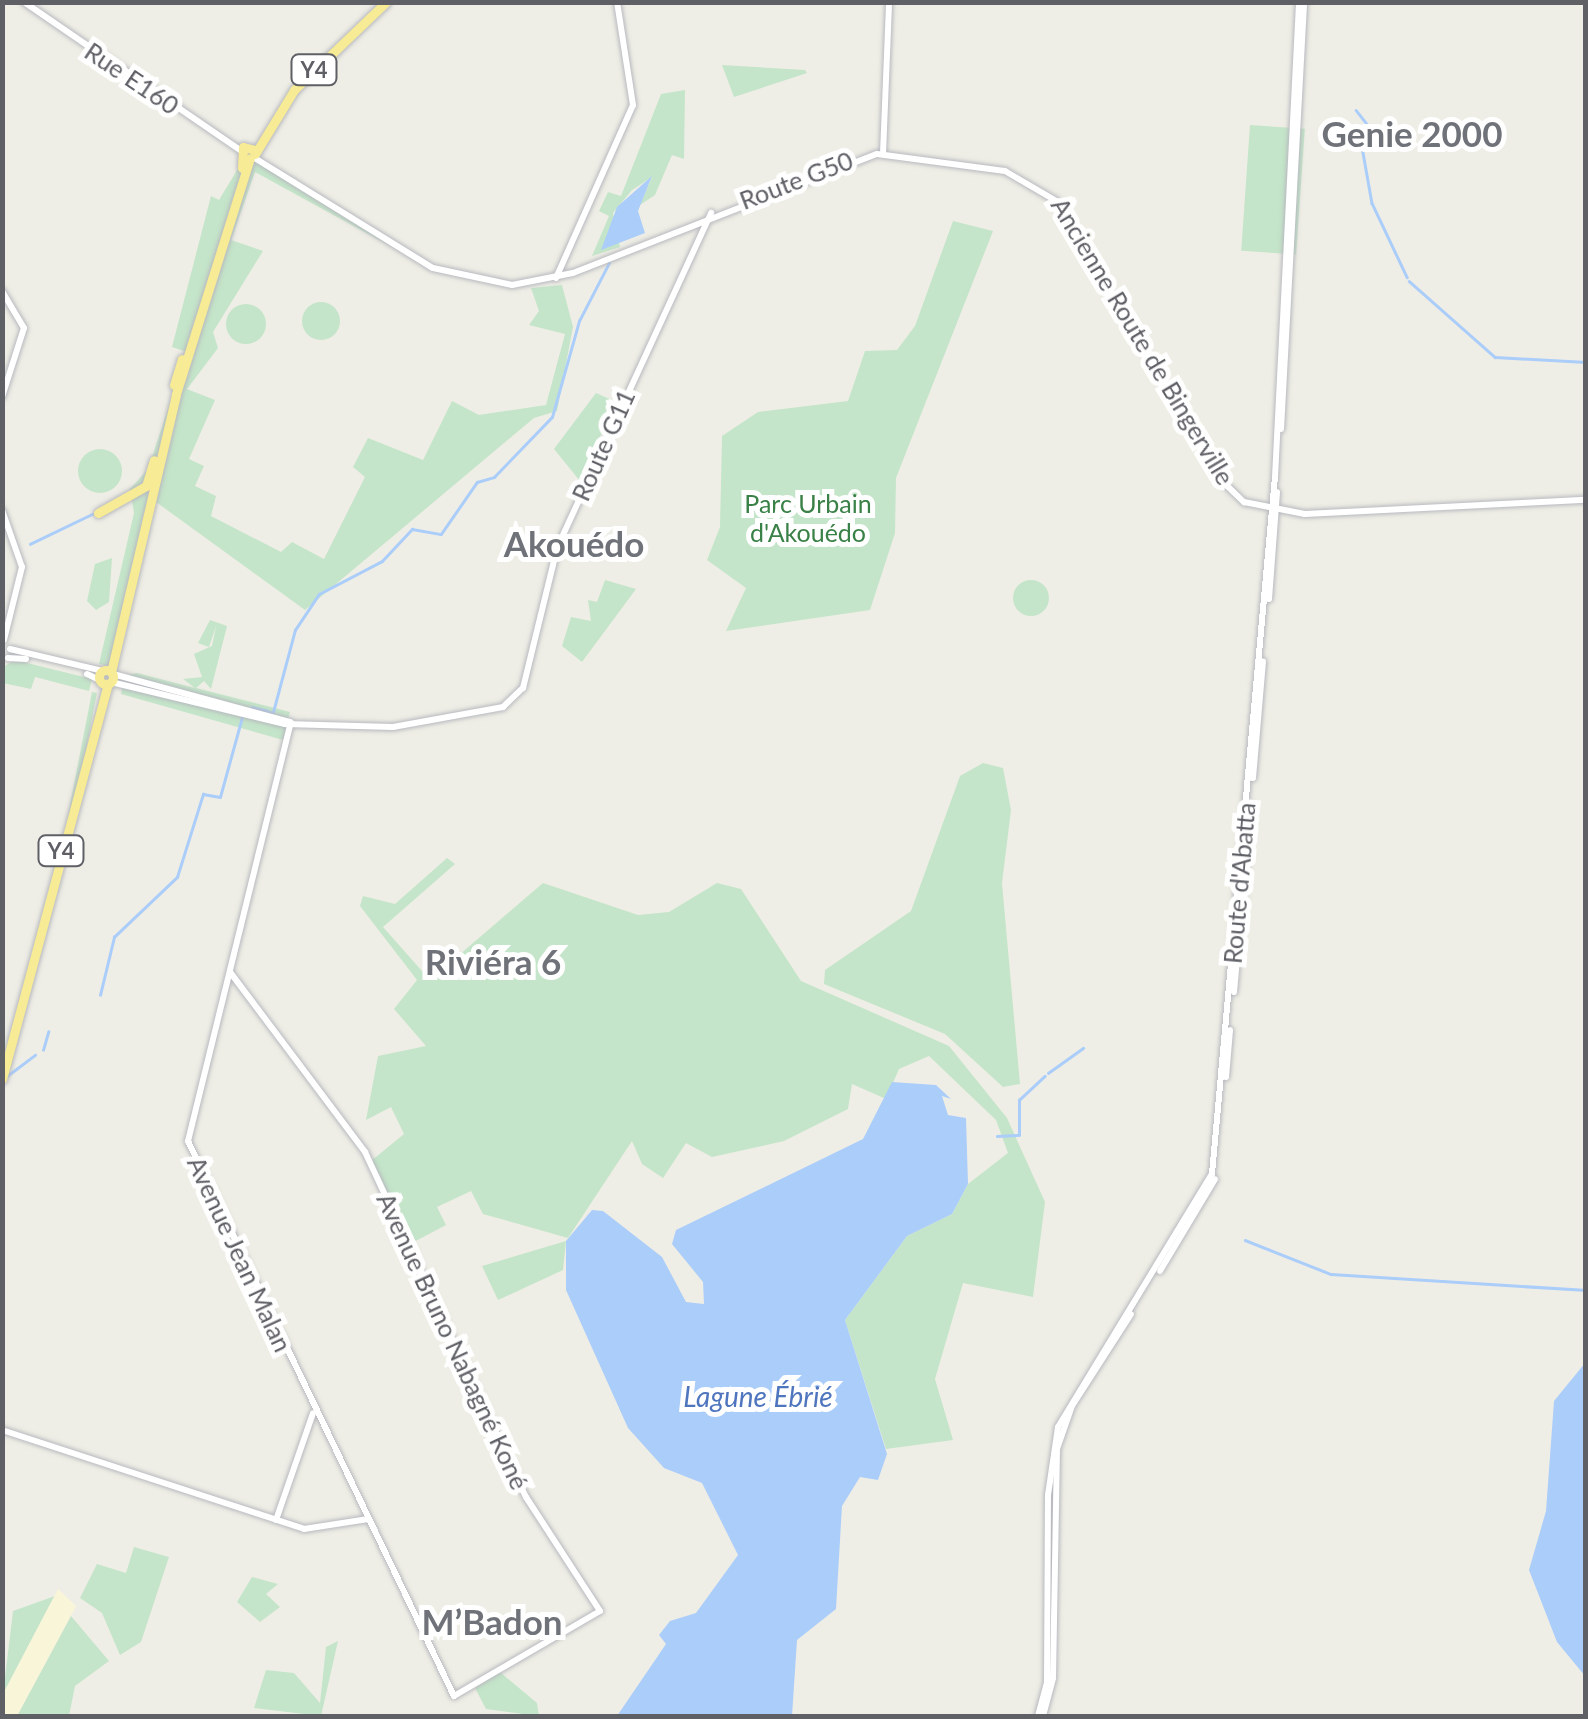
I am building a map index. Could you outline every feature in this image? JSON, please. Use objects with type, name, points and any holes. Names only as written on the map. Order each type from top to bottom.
[{"type":"highway","name":"Y4","points":[[2,1065],[106,677],[160,443],[249,151],[294,90],[383,2]]},
{"type":"highway","name":"Y4","points":[[3,1077],[176,385]]},
{"type":"highway","points":[[98,513],[146,486],[160,443]]},
{"type":"street","name":"Rue E160","points":[[27,2],[249,151]]},
{"type":"street","points":[[249,151],[397,244],[465,279],[556,276],[633,105],[617,2]]},
{"type":"street","points":[[883,152],[889,2]]},
{"type":"street","name":"Route d'Abatta","points":[[1040,1716],[1062,1432],[1215,1180],[1274,512],[1301,2]]},
{"type":"street","name":"Route d'Abatta","points":[[1274,512],[1301,2]]},
{"type":"street","name":"Route G50","points":[[556,276],[883,152]]},
{"type":"street","name":"Ancienne Route de Bingerville","points":[[883,152],[1005,171],[1051,194],[1226,488],[1274,512]]},
{"type":"street","name":"Route G11","points":[[292,722],[392,727],[497,710],[522,688],[556,548],[712,214]]},
{"type":"street","points":[[2,290],[24,328],[2,397]]},
{"type":"street","points":[[1274,512],[1586,498]]},
{"type":"street","points":[[2,510],[22,566],[4,660],[106,677],[292,722]]},
{"type":"street","points":[[9,645],[106,677]]},
{"type":"street","name":"Avenue Jean Malan","points":[[292,722],[188,1141],[314,1412]]},
{"type":"street","name":"Avenue Bruno Nabagné Koné","points":[[230,972],[365,1152],[526,1496],[600,1612],[454,1696],[314,1412]]},
{"type":"street","points":[[276,1520],[314,1412]]},
{"type":"street","points":[[2,1430],[276,1520],[326,1532],[368,1519]]},
{"type":"green space","points":[[722,65],[805,70],[807,73],[734,97]]},
{"type":"green space","points":[[685,90],[684,159],[672,155],[655,195],[640,205],[652,177],[632,190],[613,213],[620,247],[592,256],[609,216],[599,211],[608,192],[621,196],[661,94]]},
{"type":"green space","points":[[1250,125],[1305,129],[1296,255],[1241,251]]},
{"type":"green space","points":[[251,147],[251,158],[390,246],[255,172],[231,240],[263,251],[213,332],[218,348],[187,389],[215,400],[189,459],[204,466],[195,486],[216,496],[211,516],[281,552],[292,542],[324,559],[365,477],[353,467],[368,438],[423,460],[452,401],[479,415],[546,405],[565,334],[529,325],[539,311],[531,288],[562,285],[573,327],[557,411],[534,418],[305,610],[156,502],[114,667],[99,664],[134,513],[130,489],[148,469],[187,352],[172,347],[211,196],[219,200]]},
{"type":"green space","name":"Parc Urbain d'Akouédo","points":[[953,221],[993,231],[896,478],[895,533],[870,610],[726,631],[746,588],[707,560],[720,527],[722,436],[758,412],[848,401],[865,351],[897,350],[915,326]]},
{"type":"green space","points":[[321,302],[335,307],[340,321],[335,335],[321,340],[307,335],[302,321],[307,307]]},
{"type":"green space","points":[[246,304],[260,310],[266,324],[260,338],[246,344],[232,338],[226,324],[232,310]]},
{"type":"green space","points":[[596,393],[616,402],[580,481],[554,449]]},
{"type":"green space","points":[[100,449],[115,456],[122,471],[115,486],[100,493],[85,486],[78,471],[85,456]]},
{"type":"green space","points":[[112,558],[109,602],[96,610],[87,601],[95,564]]},
{"type":"green space","points":[[605,580],[636,589],[582,662],[562,646],[571,617],[591,621],[588,600],[597,602]]},
{"type":"green space","points":[[1031,580],[1044,585],[1049,598],[1044,611],[1031,616],[1018,611],[1013,598],[1018,585]]},
{"type":"green space","points":[[210,620],[227,626],[211,689],[204,681],[196,688],[290,712],[283,740],[121,694],[124,676],[137,673],[195,688],[183,679],[202,677],[194,654],[212,646],[216,626],[209,647],[198,643]]},
{"type":"green space","points":[[15,660],[92,679],[89,691],[35,677],[31,689],[3,683],[3,667]]},
{"type":"green space","points":[[92,692],[97,693],[62,875],[57,874]]},
{"type":"green space","points":[[983,763],[1003,768],[1011,810],[1002,883],[1020,1084],[1003,1087],[945,1034],[824,984],[825,970],[911,911],[960,776]]},
{"type":"green space","points":[[447,858],[455,864],[383,927],[430,980],[543,883],[638,915],[669,912],[717,883],[741,889],[801,981],[949,1046],[1007,1118],[1045,1202],[1033,1297],[963,1283],[935,1379],[953,1440],[886,1449],[845,1320],[907,1236],[952,1214],[968,1184],[1008,1153],[996,1120],[929,1056],[899,1069],[886,1099],[852,1084],[848,1109],[784,1141],[712,1157],[686,1143],[663,1178],[642,1164],[632,1141],[568,1238],[483,1214],[471,1191],[437,1207],[446,1225],[410,1244],[371,1161],[404,1134],[391,1107],[366,1120],[378,1056],[426,1046],[394,1009],[417,980],[360,906],[363,896],[395,904]]},
{"type":"green space","points":[[566,1241],[563,1270],[498,1300],[482,1266]]},
{"type":"green space","points":[[134,1547],[169,1557],[141,1642],[120,1655],[102,1613],[80,1598],[97,1564],[126,1573]]},
{"type":"green space","points":[[252,1577],[278,1584],[266,1594],[280,1607],[260,1622],[237,1602]]},
{"type":"green space","points":[[55,1596],[53,1599],[3,1694],[13,1611]]},
{"type":"green space","points":[[71,1616],[109,1661],[75,1686],[69,1716],[17,1716]]},
{"type":"green space","points":[[338,1641],[321,1716],[254,1708],[266,1670],[294,1673],[320,1703],[326,1647]]},
{"type":"green space","points":[[500,1672],[537,1703],[539,1716],[486,1709],[475,1688]]},
{"type":"sand","points":[[58,1589],[76,1606],[17,1716],[4,1716],[3,1694]]},
{"type":"water","points":[[652,176],[638,211],[645,233],[601,250],[617,207]]},
{"type":"water","name":"Lagune Ébrié","points":[[892,1082],[936,1085],[951,1099],[942,1096],[948,1115],[966,1118],[968,1184],[952,1214],[907,1236],[845,1320],[887,1454],[878,1480],[860,1477],[842,1506],[836,1609],[797,1640],[792,1716],[617,1716],[666,1644],[659,1635],[670,1621],[696,1613],[738,1555],[702,1483],[664,1468],[628,1428],[566,1290],[566,1241],[592,1210],[603,1211],[662,1257],[686,1302],[704,1304],[703,1282],[672,1244],[676,1230],[863,1139]]},
{"type":"water","points":[[1585,1363],[1585,1676],[1557,1642],[1529,1570],[1546,1511],[1554,1401]]},
{"type":"waterway","points":[[1356,110],[1370,128],[1362,147],[1372,203],[1407,277]]},
{"type":"waterway","points":[[264,713],[273,712],[295,630],[319,594],[382,561],[412,529],[441,534],[477,482],[494,477],[552,417],[579,321],[609,263]]},
{"type":"waterway","points":[[1409,281],[1495,357],[1586,362]]},
{"type":"waterway","points":[[30,544],[92,514]]},
{"type":"waterway","points":[[252,707],[268,711]]},
{"type":"waterway","points":[[100,995],[114,937],[177,877],[203,794],[220,797],[242,717]]},
{"type":"waterway","points":[[43,1050],[48,1032]]},
{"type":"waterway","points":[[1048,1073],[1083,1048]]},
{"type":"waterway","points":[[7,1076],[35,1055]]},
{"type":"waterway","points":[[997,1136],[1019,1135],[1019,1100],[1045,1076]]},
{"type":"waterway","points":[[1245,1240],[1331,1274],[1586,1290]]},
{"type":"district","name":"Genie 2000","points":[[1412,133]]},
{"type":"district","name":"Akouédo","points":[[574,543]]},
{"type":"district","name":"Riviéra 6","points":[[493,961]]},
{"type":"district","name":"M’Badon","points":[[492,1621]]}]
